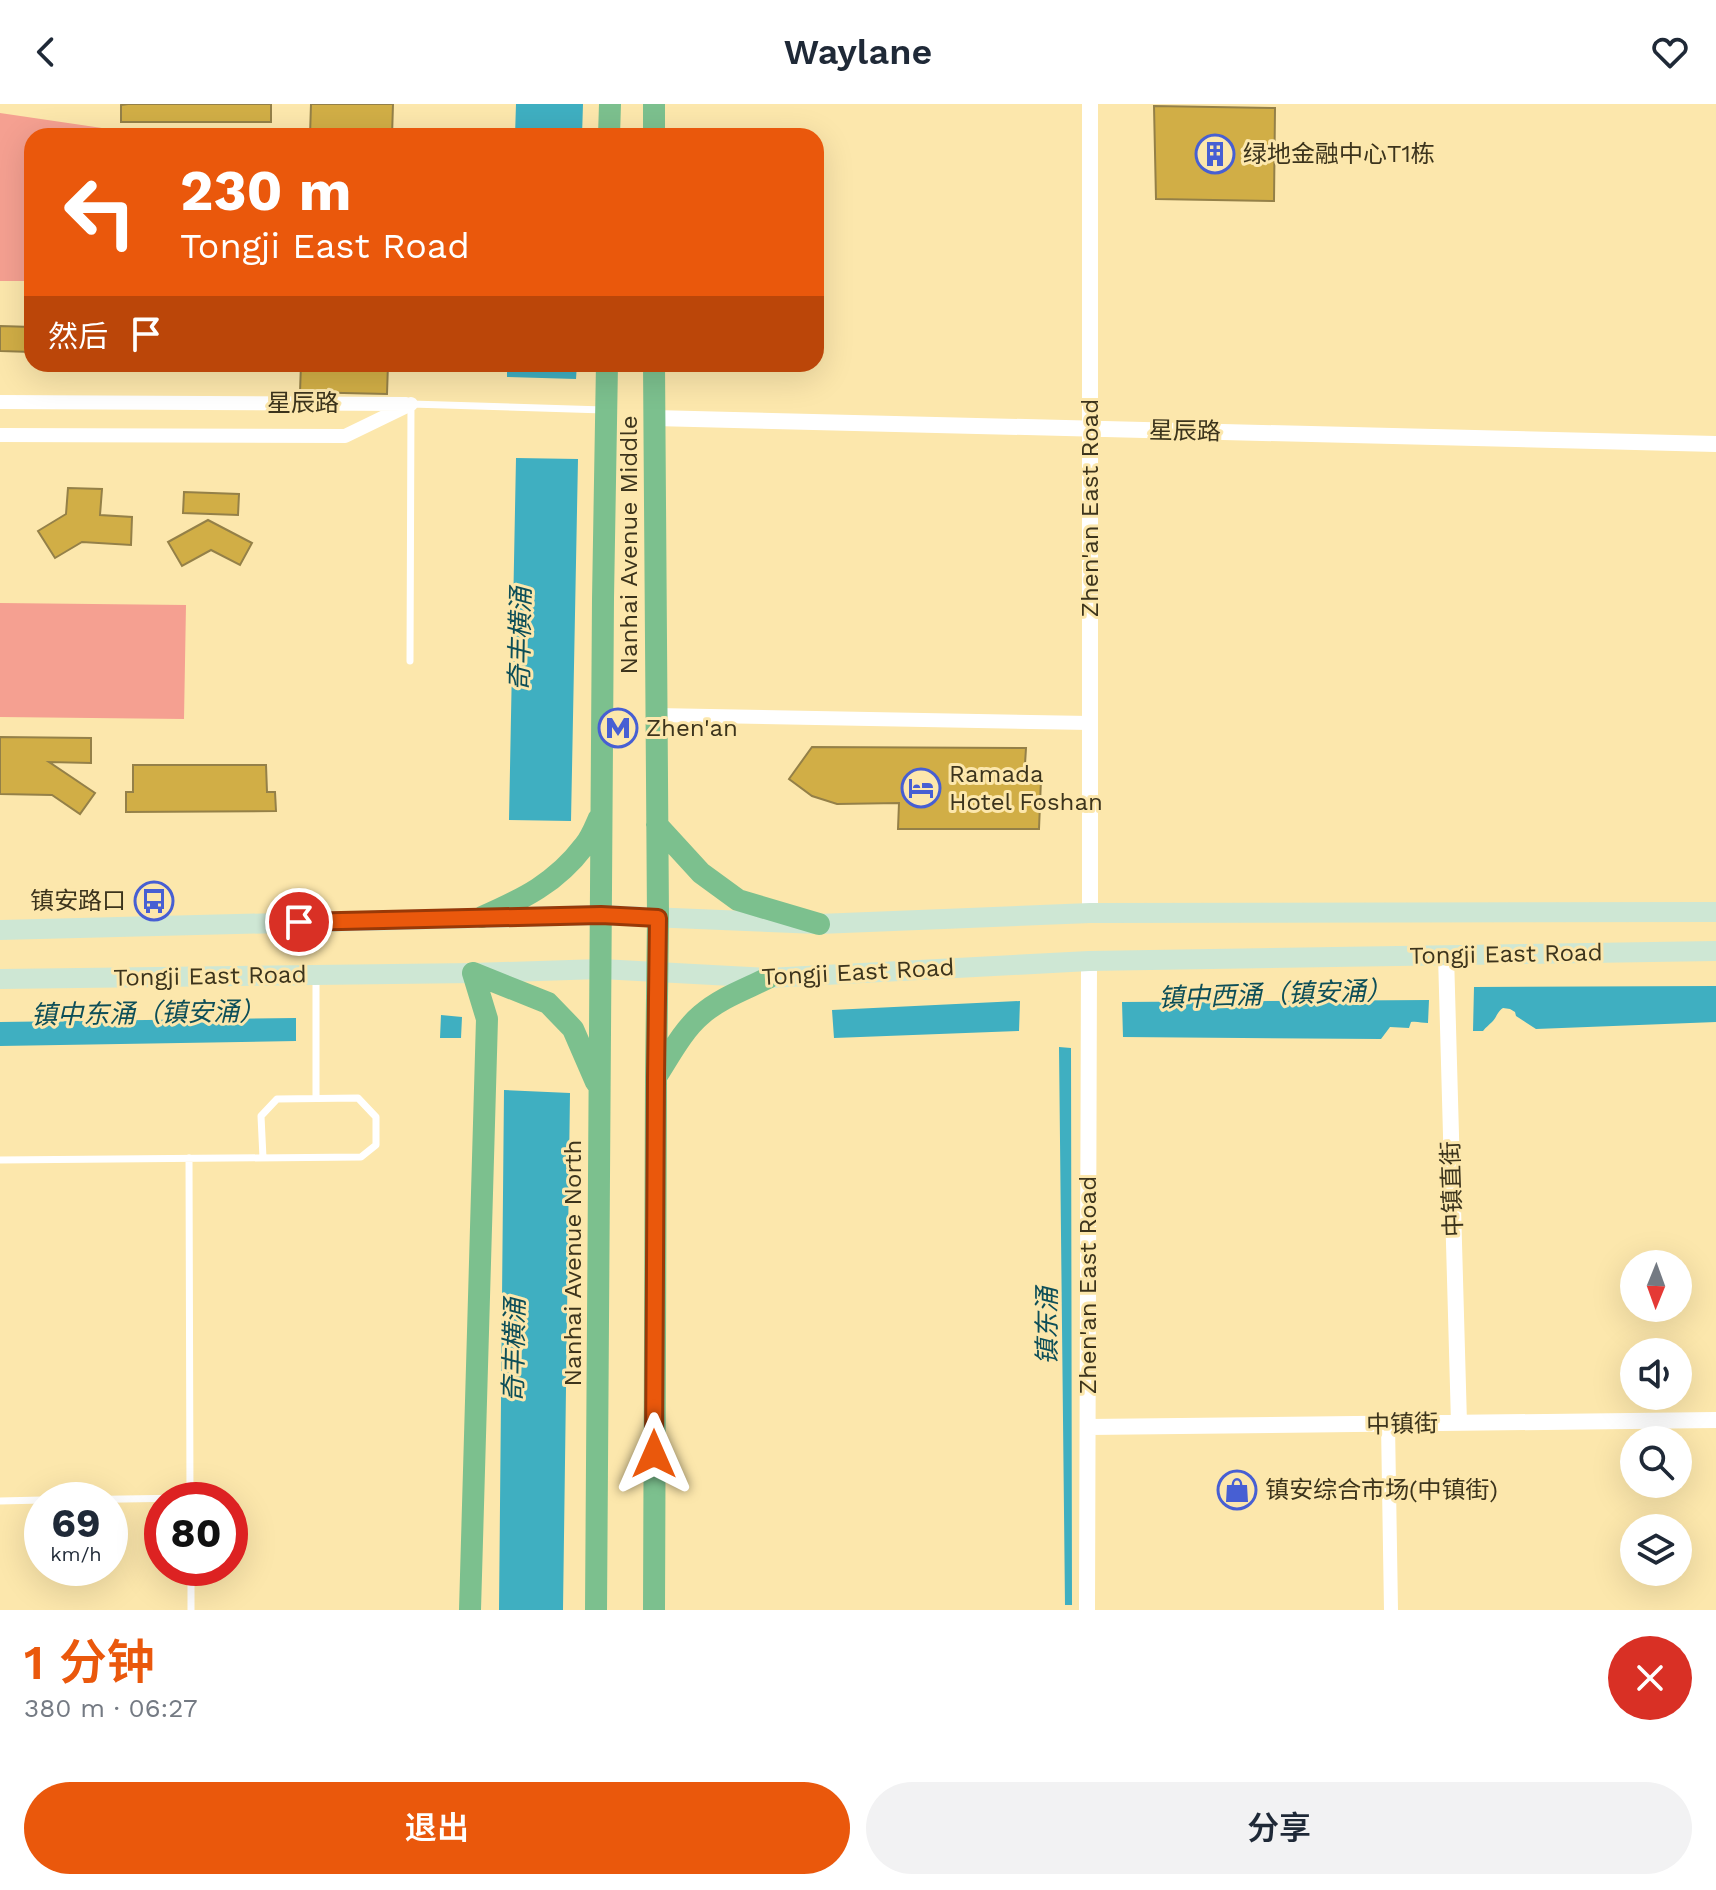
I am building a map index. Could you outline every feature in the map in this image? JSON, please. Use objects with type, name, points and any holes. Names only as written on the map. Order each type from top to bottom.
[{"type":"highway","points":[[609,128],[610,104]]},
{"type":"highway","points":[[654,104],[654,128]]},
{"type":"highway","name":"Nanhai Avenue Middle","points":[[601,915],[607,372]]},
{"type":"highway","name":"Nanhai Avenue Middle","points":[[654,372],[658,918]]},
{"type":"highway","points":[[482,917],[524,899],[549,882],[585,845],[602,814]]},
{"type":"highway","points":[[657,825],[701,873],[738,900],[819,924]]},
{"type":"highway","name":"Nanhai Avenue North","points":[[596,1610],[601,915]]},
{"type":"highway","points":[[654,1610],[658,918]]},
{"type":"highway","points":[[473,973],[548,1003],[573,1029],[600,1092]]},
{"type":"highway","points":[[470,1610],[487,1019],[473,973]]},
{"type":"highway","points":[[656,1078],[677,1044],[701,1015],[768,978]]},
{"type":"main road","name":"Tongji East Road","points":[[0,930],[601,915],[819,924],[1090,913],[1716,912]]},
{"type":"main road","name":"Tongji East Road","points":[[0,979],[601,969],[768,978],[1089,961],[1716,951]]},
{"type":"street","name":"Zhen'an East Road","points":[[1090,104],[1090,913]]},
{"type":"street","name":"星辰路","points":[[0,402],[411,404]]},
{"type":"street","points":[[0,435],[345,436],[411,404]]},
{"type":"street","name":"星辰路","points":[[654,418],[1716,444]]},
{"type":"street","points":[[656,715],[1090,723]]},
{"type":"street","name":"中镇直街","points":[[1446,955],[1459,1423]]},
{"type":"street","name":"Zhen'an East Road","points":[[1087,1610],[1089,961]]},
{"type":"street","name":"中镇街","points":[[1088,1427],[1716,1420]]},
{"type":"street","points":[[1388,1424],[1391,1610]]},
{"type":"lane","name":"星辰路","points":[[411,404],[606,410]]},
{"type":"lane","points":[[410,661],[411,404]]},
{"type":"lane","points":[[316,975],[316,1098]]},
{"type":"lane","points":[[0,1160],[189,1158],[263,1158],[361,1157],[376,1145],[376,1117],[358,1098],[277,1099],[261,1116],[263,1158]]},
{"type":"lane","points":[[189,1158],[190,1482]]},
{"type":"lane","points":[[0,1501],[24,1500]]},
{"type":"lane","points":[[191,1586],[191,1610]]},
{"type":"shaded area","points":[[0,113],[102,128],[24,128],[24,281],[0,281]]},
{"type":"shaded area","points":[[0,603],[186,605],[184,719],[0,717]]},
{"type":"water","points":[[516,104],[583,104],[582,128],[515,128]]},
{"type":"water","points":[[507,372],[576,372],[576,379],[507,377]]},
{"type":"water","name":"奇丰横涌","points":[[516,458],[578,459],[571,821],[509,820]]},
{"type":"water","points":[[1716,986],[1716,1022],[1536,1029],[1516,1016],[1515,1012],[1503,1008],[1483,1031],[1473,1031],[1474,987]]},
{"type":"water","points":[[1429,1000],[1428,1023],[1411,1022],[1409,1028],[1390,1027],[1381,1039],[1123,1037],[1122,1002]]},
{"type":"water","points":[[1020,1001],[1019,1031],[834,1038],[832,1010]]},
{"type":"water","points":[[441,1015],[462,1017],[461,1038],[440,1038]]},
{"type":"water","points":[[296,1018],[296,1041],[0,1046],[0,1022]]},
{"type":"water","points":[[1059,1047],[1071,1048],[1072,1605],[1065,1605]]},
{"type":"water","name":"奇丰横涌","points":[[504,1090],[570,1093],[563,1610],[499,1610]]},
{"type":"building","points":[[271,104],[271,122],[121,122],[121,105]]},
{"type":"building","points":[[311,104],[393,104],[392,128],[310,128]]},
{"type":"building","name":"绿地金融中心T1栋","points":[[1154,106],[1275,108],[1274,201],[1156,199]]},
{"type":"building","points":[[0,326],[24,327],[24,352],[0,351]]},
{"type":"building","points":[[301,372],[388,372],[387,394],[300,392]]},
{"type":"building","points":[[68,488],[102,489],[100,515],[132,517],[131,545],[82,542],[55,558],[38,531],[66,514]]},
{"type":"building","points":[[184,492],[239,494],[238,515],[183,513]]},
{"type":"building","points":[[208,520],[252,543],[240,565],[211,550],[182,566],[168,542]]},
{"type":"building","points":[[0,737],[91,738],[91,763],[49,762],[95,793],[80,814],[52,795],[0,794]]},
{"type":"building","name":"Ramada Hotel Foshan","points":[[812,747],[1026,748],[1024,780],[1041,779],[1039,829],[898,829],[899,803],[837,804],[812,796],[789,779]]},
{"type":"building","points":[[133,765],[266,765],[267,792],[275,792],[276,811],[126,812],[126,792],[133,792]]},
{"type":"place","name":"绿地金融中心T1栋","points":[[1215,154]]},
{"type":"place","name":"Zhen'an","points":[[618,728]]},
{"type":"place","name":"Ramada Hotel Foshan","points":[[921,788]]},
{"type":"place","name":"镇安路口","points":[[154,901]]},
{"type":"place","name":"镇安综合市场(中镇街)","points":[[1237,1490]]},
{"type":"route","points":[[299,922],[601,915],[658,918],[654,1454]]},
{"type":"water label","name":"镇中西涌（镇安涌）","points":[[1275,994]]},
{"type":"water label","name":"镇中东涌（镇安涌）","points":[[148,1013]]},
{"type":"water label","name":"镇东涌","points":[[1047,1326]]}]
